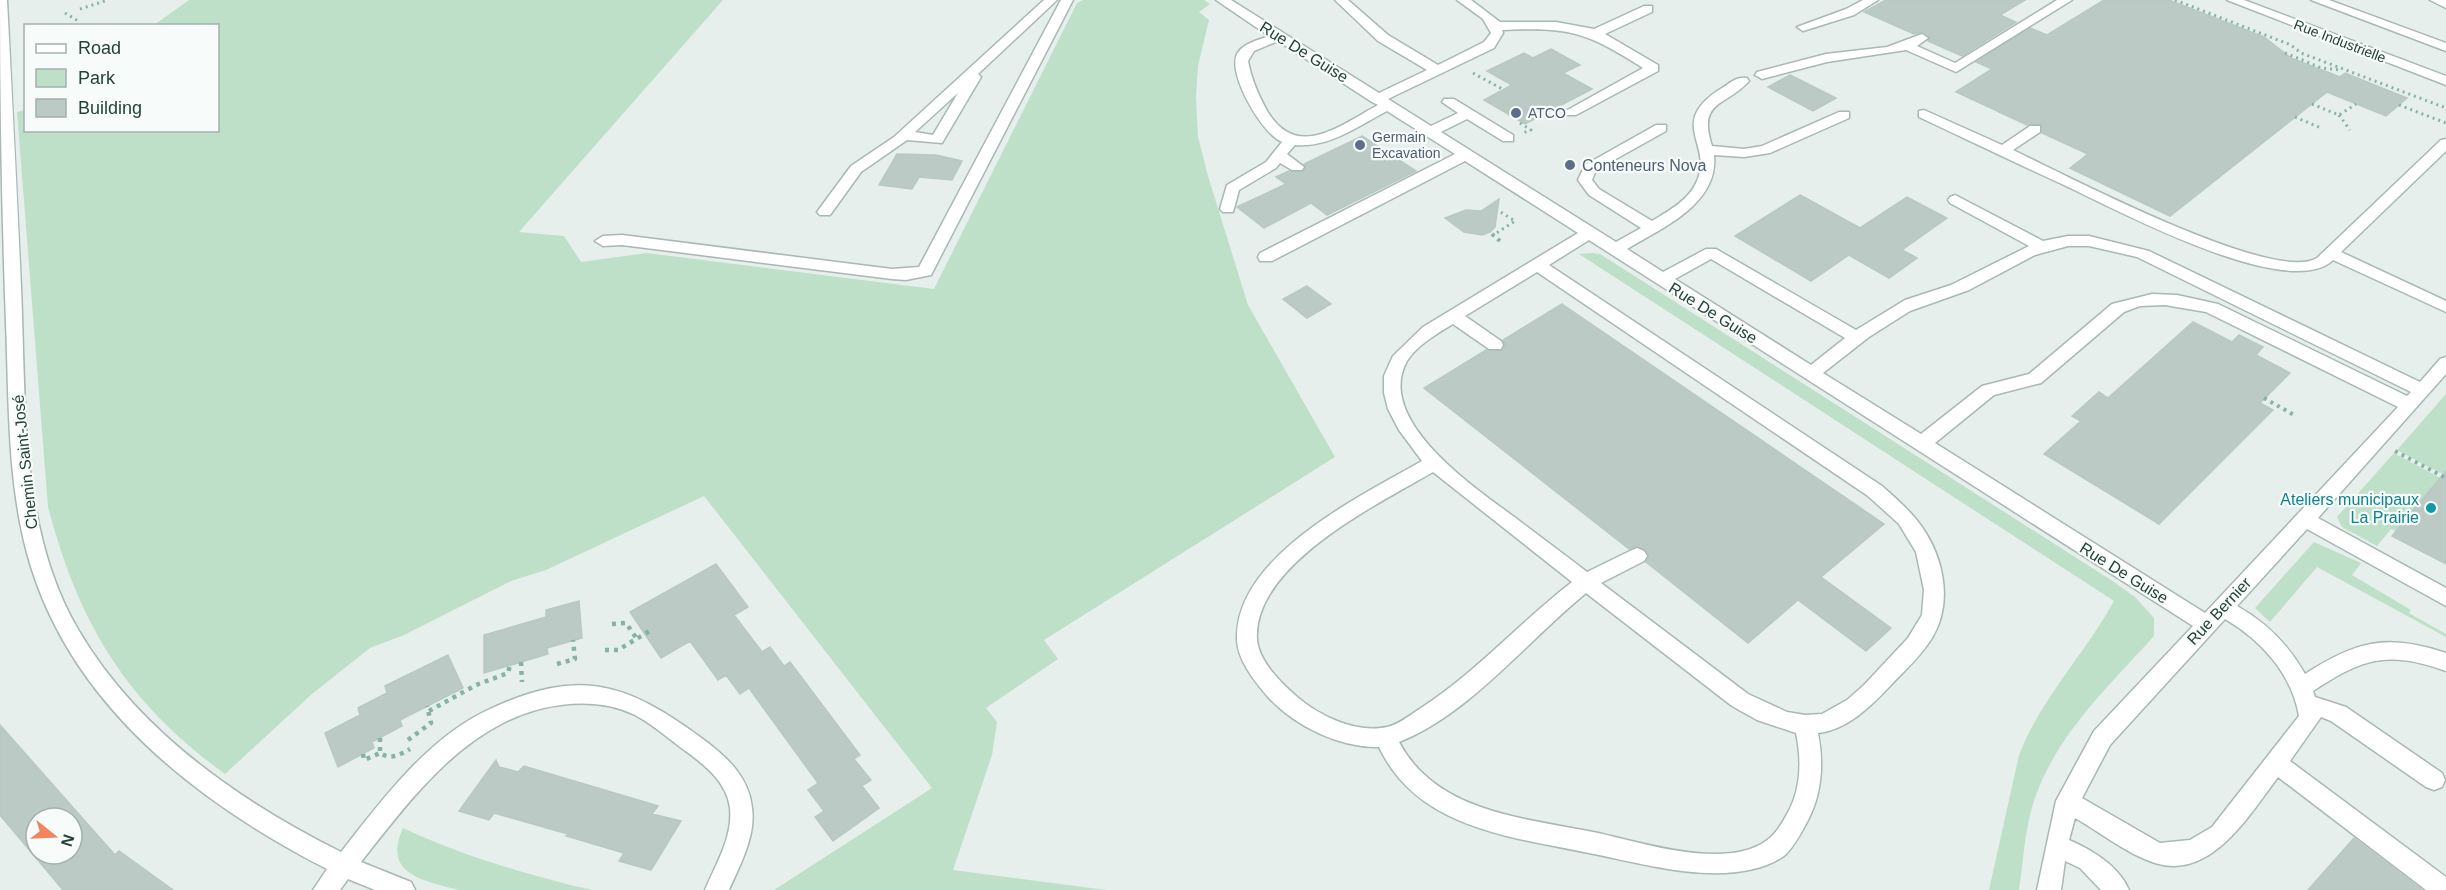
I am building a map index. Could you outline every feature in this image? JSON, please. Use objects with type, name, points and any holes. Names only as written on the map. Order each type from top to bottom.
[{"type":"street","name":"Chemin Saint-José","points":[[1,0],[2,111],[21,446],[33,539],[54,602],[73,639],[122,707],[174,759],[270,825],[345,865],[403,890]]},
{"type":"street","points":[[825,212],[855,169],[904,135],[1051,0]]},
{"type":"street","points":[[603,241],[622,240],[892,274],[906,275],[925,271],[1067,0]]},
{"type":"street","name":"Rue De Guise","points":[[1222,0],[2206,624]]},
{"type":"street","points":[[1341,0],[1383,38],[1439,71]]},
{"type":"street","points":[[1280,36],[1249,49],[1241,57],[1240,68],[1271,128],[1291,140],[1308,141],[1325,136],[1382,102],[1489,45],[1497,33],[1495,26],[1487,16],[1463,0]]},
{"type":"street","points":[[1803,27],[1850,12],[1872,0]]},
{"type":"street","points":[[1907,46],[1956,68],[2066,0]]},
{"type":"street","name":"Rue Industrielle","points":[[2233,0],[2446,81]]},
{"type":"street","points":[[2318,0],[2446,47]]},
{"type":"street","points":[[2436,0],[2446,4]]},
{"type":"street","points":[[1594,34],[1648,9]]},
{"type":"street","points":[[1495,26],[1559,26],[1594,34],[1653,68],[1571,112]]},
{"type":"street","points":[[1762,75],[1827,58],[1887,51],[1907,46],[1922,38]]},
{"type":"street","points":[[904,135],[937,140],[986,58]]},
{"type":"street","points":[[1614,250],[1686,203],[1703,185],[1708,163],[1698,124],[1701,114],[1719,93],[1742,81]]},
{"type":"street","points":[[1449,102],[1508,138]]},
{"type":"street","points":[[1430,132],[1468,113]]},
{"type":"street","points":[[1924,114],[2175,233],[2227,252],[2270,262],[2308,267],[2319,264],[2446,143]]},
{"type":"street","points":[[1705,150],[1744,153],[1765,150],[1844,115]]},
{"type":"street","points":[[1651,227],[1594,192],[1585,180],[1590,168],[1661,128]]},
{"type":"street","points":[[2003,151],[2035,129]]},
{"type":"street","points":[[1228,209],[1230,193],[1236,184],[1272,165],[1291,140]]},
{"type":"street","points":[[1308,141],[1327,153]]},
{"type":"street","points":[[1266,256],[1354,207],[1465,155]]},
{"type":"street","points":[[1280,156],[1297,167]]},
{"type":"street","points":[[1955,201],[2041,246]]},
{"type":"street","points":[[1538,265],[1875,491],[1914,530],[1924,548],[1933,581],[1935,598],[1927,628],[1866,699],[1850,712],[1836,720],[1805,725],[1783,721],[1740,700],[1585,583],[1434,463],[1411,437],[1402,420],[1393,376],[1399,361],[1408,349],[1429,331],[1588,234]]},
{"type":"street","points":[[1810,374],[1857,338],[1911,304],[1961,287],[2025,251],[2071,239],[2106,242],[2143,254],[2415,398]]},
{"type":"street","points":[[1662,280],[1711,252],[1857,338]]},
{"type":"street","points":[[2331,253],[2446,307]]},
{"type":"street","points":[[1922,444],[1988,390],[2035,380],[2118,309],[2127,304],[2155,301],[2196,303],[2212,308],[2415,398]]},
{"type":"street","points":[[1454,316],[1495,345]]},
{"type":"street","name":"Rue Bernier","points":[[2049,890],[2056,845],[2067,801],[2078,776],[2102,738],[2445,366]]},
{"type":"street","points":[[1434,463],[1310,538],[1273,575],[1255,602],[1249,618],[1247,639],[1252,657],[1269,683],[1289,704],[1313,720],[1341,732],[1385,737],[1442,706],[1585,583],[1637,556]]},
{"type":"street","points":[[2304,519],[2446,598]]},
{"type":"street","points":[[2067,801],[2145,849],[2172,856],[2201,848],[2220,835],[2310,718],[2305,696],[2272,644],[2261,632],[2222,608]]},
{"type":"street","points":[[2305,696],[2340,662],[2372,649],[2398,649],[2446,663]]},
{"type":"street","points":[[325,890],[422,774],[457,740],[476,726],[523,706],[565,695],[585,694],[614,698],[641,708],[707,754],[730,777],[741,805],[742,819],[717,890]]},
{"type":"street","points":[[2305,696],[2338,714],[2434,780]]},
{"type":"street","points":[[1385,737],[1398,765],[1410,779],[1433,796],[1472,814],[1503,825],[1684,861],[1730,864],[1755,859],[1774,850],[1804,808],[1811,760],[1805,725]]},
{"type":"street","points":[[2276,763],[2445,890]]},
{"type":"street","points":[[2056,845],[2088,860],[2116,890]]},
{"type":"path","points":[[80,9],[108,0]]},
{"type":"path","points":[[2175,0],[2291,45],[2301,53],[2446,108]]},
{"type":"path","points":[[65,13],[79,19],[80,22]]},
{"type":"path","points":[[2285,53],[2322,68],[2344,70]]},
{"type":"path","points":[[1484,79],[1504,90]]},
{"type":"path","points":[[2312,104],[2339,115],[2350,130]]},
{"type":"path","points":[[2339,115],[2356,104]]},
{"type":"path","points":[[2399,105],[2446,123]]},
{"type":"path","points":[[2295,117],[2321,128]]},
{"type":"path","points":[[1499,211],[1515,221],[1491,235],[1500,241]]},
{"type":"path","points":[[2264,398],[2294,415]]},
{"type":"path","points":[[2395,451],[2446,478]]},
{"type":"path","points":[[612,624],[626,623],[637,639]]},
{"type":"path","points":[[605,650],[618,650],[653,629]]},
{"type":"path","points":[[557,664],[575,659],[573,640]]},
{"type":"path","points":[[408,740],[431,723],[428,708],[476,685],[508,673],[510,665]]},
{"type":"path","points":[[380,738],[380,753]]},
{"type":"path","points":[[380,753],[391,759],[411,748]]},
{"type":"path","points":[[363,754],[364,760],[380,753]]},
{"type":"green space","points":[[189,0],[723,0],[519,232],[564,236],[581,262],[647,253],[934,289],[1077,3],[1083,0],[1204,0],[1210,4],[1199,12],[1209,20],[1198,66],[1196,97],[1198,137],[1208,176],[1248,305],[1335,457],[1044,640],[1058,659],[986,708],[997,722],[992,755],[953,870],[1106,890],[774,890],[932,788],[704,496],[546,570],[511,581],[404,635],[370,648],[312,694],[225,774],[190,747],[134,689],[111,657],[75,588],[60,549],[48,507],[17,112],[24,110],[24,132],[219,132],[219,24],[155,24]]},
{"type":"green space","points":[[1579,254],[1600,254],[2111,580],[2135,597],[2154,618],[2154,636],[2089,708],[2060,747],[2048,768],[2030,814],[2019,890],[1989,890],[2019,755],[2039,714],[2114,601]]},
{"type":"green space","points":[[2446,394],[2446,476],[2397,450]]},
{"type":"green space","points":[[2394,453],[2446,481],[2396,531],[2391,529],[2377,546],[2342,527],[2337,517]]},
{"type":"green space","points":[[2314,542],[2361,563],[2352,575],[2411,610],[2409,613],[2446,634],[2446,637],[2317,567],[2270,622],[2255,608]]},
{"type":"green space","points":[[403,828],[496,864],[592,890],[459,890],[432,883],[410,873],[402,866],[398,856],[398,844]]},
{"type":"building","points":[[1886,0],[2025,0],[2000,15],[2016,22],[1962,56],[1928,41],[1929,36],[1923,32],[1914,34],[1864,12]]},
{"type":"building","points":[[2104,0],[2169,0],[2264,37],[2291,58],[2340,77],[2345,73],[2407,98],[2386,116],[2327,92],[2170,216],[2070,168],[2088,154],[2042,133],[2042,124],[2027,125],[1956,92],[1992,69],[1976,62],[2030,28],[2047,35]]},
{"type":"building","points":[[1551,49],[1580,65],[1563,73],[1592,89],[1525,124],[1484,100],[1512,85],[1487,71],[1524,53],[1533,58]]},
{"type":"building","points":[[1790,75],[1836,98],[1813,111],[1768,87]]},
{"type":"building","points":[[1362,136],[1416,171],[1327,215],[1311,203],[1264,228],[1237,207],[1286,184],[1276,177],[1289,171],[1302,172],[1306,167],[1304,164]]},
{"type":"building","points":[[897,154],[936,155],[962,161],[952,180],[919,177],[912,189],[879,185]]},
{"type":"building","points":[[1800,195],[1860,228],[1907,197],[1947,218],[1902,250],[1917,258],[1889,278],[1849,255],[1811,281],[1735,236]]},
{"type":"building","points":[[1499,199],[1495,227],[1482,235],[1464,232],[1445,218],[1466,210],[1481,211]]},
{"type":"building","points":[[1307,286],[1331,304],[1307,318],[1283,299]]},
{"type":"building","points":[[1562,304],[1884,524],[1821,577],[1891,628],[1866,651],[1798,600],[1748,643],[1646,562],[1649,555],[1645,549],[1636,546],[1629,549],[1424,388],[1486,350],[1501,351],[1505,346],[1503,340]]},
{"type":"building","points":[[2193,322],[2232,342],[2239,335],[2263,347],[2256,355],[2290,373],[2260,403],[2273,410],[2159,524],[2044,454],[2081,421],[2072,416],[2099,392],[2108,398]]},
{"type":"building","name":"Ateliers municipaux La Prairie","points":[[2446,471],[2446,564],[2392,536]]},
{"type":"building","points":[[716,564],[748,607],[734,615],[762,652],[770,647],[784,666],[790,662],[860,755],[854,759],[871,780],[862,786],[879,808],[833,841],[815,817],[824,811],[808,790],[818,783],[749,688],[740,694],[726,675],[718,680],[690,641],[661,658],[630,612]]},
{"type":"building","points":[[579,601],[582,638],[547,648],[548,654],[484,673],[484,635],[546,617],[546,610]]},
{"type":"building","points":[[448,655],[463,688],[400,720],[402,726],[372,742],[374,748],[338,767],[325,733],[360,715],[358,708],[387,693],[385,686]]},
{"type":"building","points":[[0,725],[72,806],[24,806],[24,844],[0,815]]},
{"type":"building","points":[[496,760],[499,767],[518,772],[524,766],[658,806],[652,814],[681,821],[651,870],[619,861],[624,853],[566,836],[568,834],[494,813],[489,820],[459,811]]},
{"type":"building","points":[[84,820],[115,855],[119,851],[173,890],[63,890],[43,866],[84,866]]},
{"type":"building","points":[[2354,838],[2422,890],[2308,890]]},
{"type":"place","name":"ATCO","points":[[1516,113]]},
{"type":"place","name":"Germain Excavation","points":[[1360,145]]},
{"type":"place","name":"Conteneurs Nova","points":[[1570,165]]},
{"type":"place","name":"Ateliers municipaux La Prairie","points":[[2431,508]]}]
